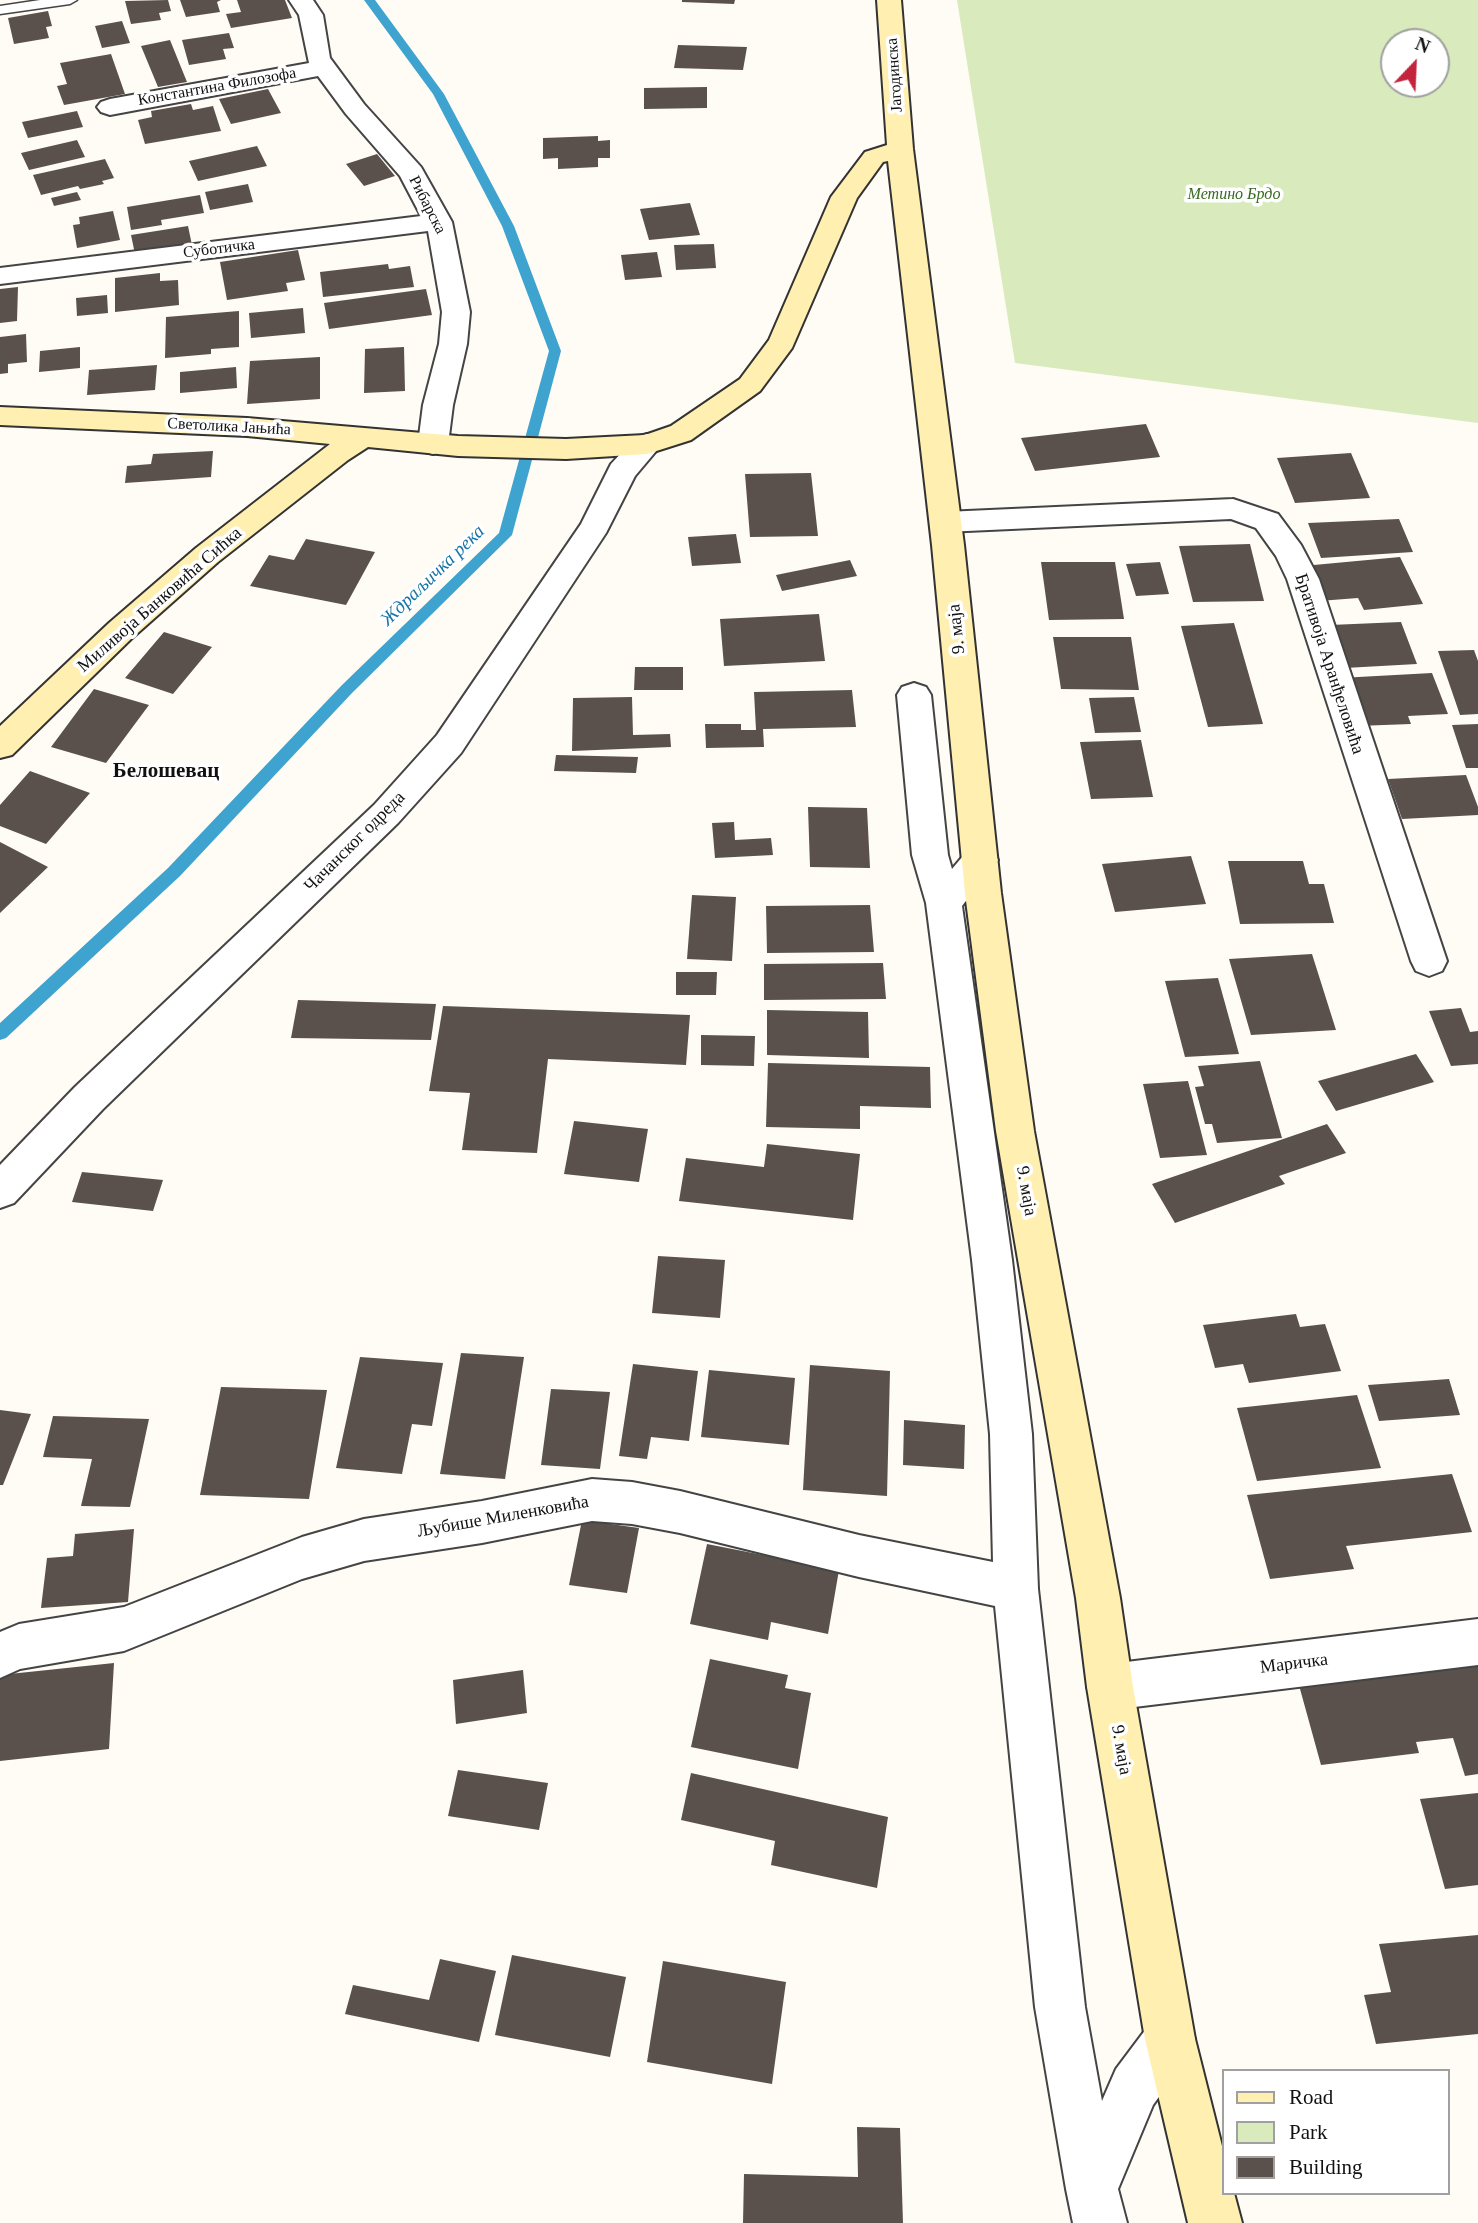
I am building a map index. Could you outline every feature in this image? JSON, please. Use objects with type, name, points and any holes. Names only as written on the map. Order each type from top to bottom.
[{"type":"main road","name":"Јагодинска","points":[[889,0],[900,149]]},
{"type":"main road","name":"Светолика Јањића","points":[[0,416],[247,427],[446,445],[566,449],[647,444],[681,433],[750,385],[782,342],[844,197],[874,158],[900,149]]},
{"type":"main road","name":"9. маја","points":[[900,149],[945,522],[980,860],[1015,1131],[1098,1598],[1110,1687],[1170,2039],[1215,2223]]},
{"type":"main road","points":[[247,427],[271,440],[279,447],[283,456],[285,464],[276,503]]},
{"type":"main road","name":"Миливоја Банковића Сићка","points":[[0,746],[120,631],[208,555],[337,453],[362,438]]},
{"type":"street","name":"Рибарска","points":[[301,0],[311,15],[318,59],[355,108],[412,173],[439,222],[456,312],[453,344],[438,405],[446,445]]},
{"type":"street","name":"Константина Филозофа","points":[[110,107],[324,68]]},
{"type":"street","name":"Суботичка","points":[[0,276],[439,222]]},
{"type":"street","name":"Чачанског одреда","points":[[0,1191],[89,1098],[386,814],[449,744],[596,526],[622,471],[647,444]]},
{"type":"street","name":"Бративоја Аранђеловића","points":[[945,522],[1233,509],[1267,521],[1290,552],[1303,579],[1429,961]]},
{"type":"street","points":[[914,695],[930,855],[944,903],[992,1260],[1011,1434],[1016,1589],[1060,2007],[1096,2206]]},
{"type":"street","points":[[944,903],[980,860]]},
{"type":"street","name":"Љубише Миленковића","points":[[0,1655],[19,1647],[124,1629],[302,1558],[364,1540],[482,1522],[592,1500],[632,1503],[680,1512],[859,1556],[1016,1589]]},
{"type":"street","name":"Маричка","points":[[1110,1687],[1478,1642]]},
{"type":"street","points":[[1096,2206],[1134,2087],[1170,2039]]},
{"type":"lane","points":[[0,10],[70,0]]},
{"type":"green space","name":"Метино Брдо","points":[[957,0],[1478,0],[1478,423],[1015,363]]},
{"type":"building","points":[[168,0],[171,11],[159,13],[161,20],[131,24],[125,1]]},
{"type":"building","points":[[180,0],[221,0],[217,2],[220,12],[186,17]]},
{"type":"building","points":[[237,0],[285,0],[292,18],[231,28],[226,14],[241,12]]},
{"type":"building","points":[[682,0],[735,0],[734,4]]},
{"type":"building","points":[[48,11],[52,26],[46,27],[49,38],[14,44],[8,18]]},
{"type":"building","points":[[122,21],[130,43],[102,48],[95,26]]},
{"type":"building","points":[[229,33],[234,48],[223,49],[226,59],[189,65],[182,40]]},
{"type":"building","points":[[170,40],[187,82],[158,87],[141,46]]},
{"type":"building","points":[[678,45],[747,47],[743,70],[674,68]]},
{"type":"building","points":[[111,54],[125,94],[64,105],[57,86],[67,84],[60,63]]},
{"type":"building","points":[[707,87],[707,108],[644,109],[644,88]]},
{"type":"building","points":[[268,89],[281,113],[231,124],[219,99]]},
{"type":"building","points":[[191,104],[193,110],[213,106],[221,131],[145,144],[138,120],[152,117],[151,111]]},
{"type":"building","points":[[77,111],[83,127],[28,138],[22,122]]},
{"type":"building","points":[[598,136],[598,141],[610,140],[610,158],[598,158],[598,167],[558,169],[558,158],[543,159],[543,138]]},
{"type":"building","points":[[77,140],[85,157],[29,170],[21,153]]},
{"type":"building","points":[[257,146],[267,166],[198,181],[189,161]]},
{"type":"building","points":[[377,154],[395,176],[364,186],[346,164]]},
{"type":"building","points":[[105,159],[114,178],[102,181],[104,184],[80,189],[78,186],[41,195],[33,175]]},
{"type":"building","points":[[248,184],[253,202],[210,210],[205,192]]},
{"type":"building","points":[[77,192],[81,200],[54,206],[51,198]]},
{"type":"building","points":[[200,195],[204,213],[161,220],[162,225],[131,230],[127,207]]},
{"type":"building","points":[[690,203],[700,235],[649,240],[640,209]]},
{"type":"building","points":[[113,211],[120,240],[77,248],[73,225],[80,224],[79,217]]},
{"type":"building","points":[[188,226],[192,245],[135,254],[131,235]]},
{"type":"building","points":[[714,244],[716,268],[676,270],[674,245]]},
{"type":"building","points":[[298,250],[305,280],[286,283],[288,291],[227,300],[220,262]]},
{"type":"building","points":[[657,252],[662,277],[625,280],[621,255]]},
{"type":"building","points":[[388,264],[389,269],[410,266],[414,287],[323,297],[320,272]]},
{"type":"building","points":[[160,273],[160,281],[178,280],[179,305],[115,312],[115,278]]},
{"type":"building","points":[[18,287],[17,321],[0,323],[0,289]]},
{"type":"building","points":[[426,289],[432,315],[329,329],[324,303]]},
{"type":"building","points":[[107,295],[108,313],[77,316],[76,298]]},
{"type":"building","points":[[303,308],[305,333],[251,338],[249,313]]},
{"type":"building","points":[[239,311],[239,347],[211,349],[211,354],[165,358],[166,317]]},
{"type":"building","points":[[26,334],[27,362],[8,364],[8,373],[0,374],[0,337]]},
{"type":"building","points":[[80,347],[80,368],[39,372],[40,351]]},
{"type":"building","points":[[404,347],[405,391],[364,393],[365,349]]},
{"type":"building","points":[[320,357],[320,399],[247,404],[250,361]]},
{"type":"building","points":[[157,365],[155,390],[87,395],[89,370]]},
{"type":"building","points":[[236,367],[237,388],[180,393],[180,372]]},
{"type":"building","points":[[1146,424],[1160,457],[1035,471],[1021,438]]},
{"type":"building","points":[[213,451],[211,477],[125,483],[127,466],[151,464],[153,454]]},
{"type":"building","points":[[1351,453],[1370,498],[1295,503],[1277,458]]},
{"type":"building","points":[[811,473],[818,536],[750,537],[745,474]]},
{"type":"building","points":[[1399,519],[1413,552],[1321,558],[1308,523]]},
{"type":"building","points":[[736,534],[741,563],[692,566],[688,537]]},
{"type":"building","points":[[306,539],[375,552],[346,605],[250,586],[269,555],[294,560]]},
{"type":"building","points":[[1250,544],[1264,601],[1193,602],[1179,546]]},
{"type":"building","points":[[1400,557],[1423,604],[1364,610],[1358,598],[1319,601],[1303,566]]},
{"type":"building","points":[[850,560],[857,576],[782,591],[776,575]]},
{"type":"building","points":[[1041,562],[1115,562],[1124,619],[1049,620]]},
{"type":"building","points":[[1160,562],[1169,594],[1136,596],[1126,564]]},
{"type":"building","points":[[819,614],[825,661],[724,666],[720,619]]},
{"type":"building","points":[[1401,622],[1417,664],[1345,668],[1330,625]]},
{"type":"building","points":[[1234,623],[1263,724],[1208,727],[1181,626]]},
{"type":"building","points":[[164,632],[212,647],[173,694],[125,678]]},
{"type":"building","points":[[1053,637],[1131,637],[1139,690],[1061,689]]},
{"type":"building","points":[[1474,650],[1478,661],[1478,714],[1460,715],[1438,651]]},
{"type":"building","points":[[635,667],[683,667],[683,690],[634,690]]},
{"type":"building","points":[[1432,673],[1448,714],[1408,716],[1411,724],[1357,726],[1340,678]]},
{"type":"building","points":[[94,689],[149,705],[106,763],[51,747]]},
{"type":"building","points":[[852,690],[856,727],[763,729],[764,747],[706,748],[705,724],[741,724],[741,730],[756,730],[754,692]]},
{"type":"building","points":[[632,697],[633,735],[670,734],[671,747],[572,751],[573,698]]},
{"type":"building","points":[[1134,697],[1141,732],[1095,733],[1089,698]]},
{"type":"building","points":[[1478,724],[1478,768],[1466,768],[1452,725]]},
{"type":"building","points":[[1141,740],[1153,797],[1091,799],[1080,742]]},
{"type":"building","points":[[556,755],[638,757],[636,773],[554,771]]},
{"type":"building","points":[[30,771],[90,793],[46,844],[0,826],[0,805]]},
{"type":"building","points":[[1466,775],[1478,807],[1478,815],[1402,819],[1388,779]]},
{"type":"building","points":[[808,807],[867,808],[870,868],[810,867]]},
{"type":"building","points":[[734,822],[735,840],[771,838],[773,855],[715,858],[712,823]]},
{"type":"building","points":[[0,842],[48,867],[0,913]]},
{"type":"building","points":[[1191,856],[1206,904],[1115,912],[1102,864]]},
{"type":"building","points":[[1228,861],[1303,861],[1309,884],[1324,884],[1334,923],[1240,924]]},
{"type":"building","points":[[692,895],[736,897],[732,961],[687,959]]},
{"type":"building","points":[[870,905],[874,952],[767,953],[766,906]]},
{"type":"building","points":[[1312,954],[1336,1030],[1251,1035],[1229,959]]},
{"type":"building","points":[[883,963],[886,999],[764,1000],[764,964]]},
{"type":"building","points":[[676,972],[717,972],[716,995],[676,995]]},
{"type":"building","points":[[1218,978],[1239,1054],[1185,1057],[1165,981]]},
{"type":"building","points":[[298,1000],[436,1004],[431,1040],[291,1038]]},
{"type":"building","points":[[443,1006],[690,1015],[686,1065],[548,1059],[537,1153],[462,1150],[470,1093],[429,1091]]},
{"type":"building","points":[[1461,1008],[1470,1032],[1478,1031],[1478,1064],[1451,1066],[1429,1011]]},
{"type":"building","points":[[767,1010],[868,1012],[869,1058],[767,1055]]},
{"type":"building","points":[[701,1035],[755,1036],[754,1066],[701,1065]]},
{"type":"building","points":[[1416,1054],[1434,1082],[1336,1111],[1318,1081]]},
{"type":"building","points":[[1260,1061],[1282,1138],[1217,1143],[1212,1124],[1205,1124],[1195,1087],[1204,1086],[1198,1066]]},
{"type":"building","points":[[768,1063],[930,1067],[931,1108],[860,1106],[860,1129],[766,1127]]},
{"type":"building","points":[[1188,1081],[1207,1155],[1160,1158],[1143,1084]]},
{"type":"building","points":[[574,1121],[648,1129],[639,1182],[564,1174]]},
{"type":"building","points":[[1327,1124],[1346,1153],[1279,1176],[1285,1184],[1175,1223],[1152,1184]]},
{"type":"building","points":[[767,1144],[860,1154],[853,1220],[679,1201],[686,1158],[764,1167]]},
{"type":"building","points":[[82,1172],[163,1180],[153,1211],[72,1202]]},
{"type":"building","points":[[658,1256],[725,1260],[720,1318],[652,1313]]},
{"type":"building","points":[[1296,1314],[1300,1327],[1325,1324],[1341,1371],[1249,1383],[1243,1364],[1215,1368],[1203,1325]]},
{"type":"building","points":[[461,1353],[524,1357],[505,1479],[440,1474]]},
{"type":"building","points":[[360,1357],[443,1363],[432,1426],[412,1424],[402,1474],[336,1468]]},
{"type":"building","points":[[633,1364],[698,1371],[689,1441],[651,1437],[647,1459],[619,1456]]},
{"type":"building","points":[[810,1365],[890,1371],[887,1496],[803,1490]]},
{"type":"building","points":[[709,1370],[795,1378],[789,1445],[701,1437]]},
{"type":"building","points":[[1449,1379],[1460,1415],[1379,1421],[1368,1385]]},
{"type":"building","points":[[221,1387],[327,1390],[309,1499],[200,1495]]},
{"type":"building","points":[[551,1389],[610,1392],[600,1469],[541,1465]]},
{"type":"building","points":[[1357,1395],[1381,1468],[1257,1481],[1237,1408]]},
{"type":"building","points":[[0,1410],[31,1414],[3,1485],[0,1485]]},
{"type":"building","points":[[53,1416],[149,1419],[130,1507],[81,1506],[92,1459],[43,1457]]},
{"type":"building","points":[[904,1420],[965,1425],[964,1469],[903,1465]]},
{"type":"building","points":[[1452,1474],[1472,1532],[1346,1546],[1354,1569],[1270,1579],[1247,1495]]},
{"type":"building","points":[[582,1520],[639,1528],[627,1593],[569,1585]]},
{"type":"building","points":[[134,1529],[128,1602],[41,1608],[47,1558],[73,1556],[75,1534]]},
{"type":"building","points":[[707,1544],[839,1570],[828,1634],[771,1622],[768,1640],[690,1624]]},
{"type":"building","points":[[1478,1657],[1478,1774],[1465,1776],[1453,1738],[1416,1742],[1419,1753],[1321,1765],[1297,1678]]},
{"type":"building","points":[[710,1659],[788,1675],[785,1688],[811,1693],[798,1769],[691,1747]]},
{"type":"building","points":[[114,1663],[109,1749],[0,1761],[0,1675]]},
{"type":"building","points":[[523,1670],[527,1713],[456,1724],[453,1680]]},
{"type":"building","points":[[458,1770],[548,1783],[539,1830],[448,1816]]},
{"type":"building","points":[[691,1773],[888,1817],[877,1888],[771,1865],[775,1841],[681,1820]]},
{"type":"building","points":[[1478,1793],[1478,1885],[1445,1889],[1420,1799]]},
{"type":"building","points":[[1478,1935],[1478,2034],[1376,2044],[1364,1995],[1391,1992],[1379,1944]]},
{"type":"building","points":[[512,1955],[626,1977],[610,2057],[495,2035]]},
{"type":"building","points":[[440,1959],[496,1971],[479,2042],[345,2014],[353,1985],[429,2000]]},
{"type":"building","points":[[663,1961],[786,1982],[772,2084],[647,2062]]},
{"type":"building","points":[[857,2127],[900,2128],[903,2223],[743,2223],[744,2174],[858,2177]]},
{"type":"waterway","name":"Ждраљичка река","points":[[0,1033],[174,872],[347,689],[505,535],[555,351],[508,226],[438,94],[369,0]]},
{"type":"district","name":"Белошевац","points":[[166,772]]}]
